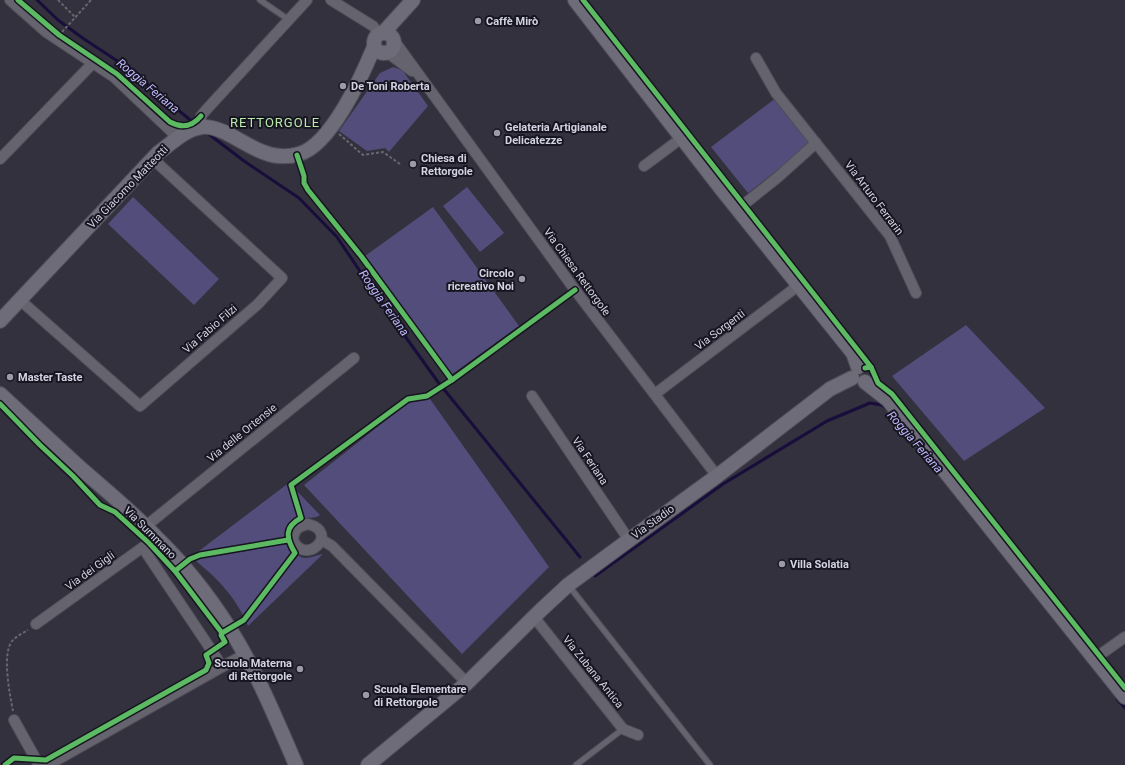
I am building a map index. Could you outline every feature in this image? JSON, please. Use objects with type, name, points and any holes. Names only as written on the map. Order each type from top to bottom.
[{"type":"street","points":[[10,0],[46,32],[114,78],[173,133],[183,135]]},
{"type":"street","points":[[307,0],[206,110],[201,116],[201,127],[211,127],[263,152],[281,157],[300,154],[317,144],[331,127],[350,98],[363,74],[385,43],[408,5]]},
{"type":"street","points":[[331,0],[373,26],[385,43]]},
{"type":"street","points":[[575,0],[738,209],[853,353],[858,376],[888,400],[1125,697]]},
{"type":"street","name":"Via Chiesa Rettorgole","points":[[385,43],[422,78]]},
{"type":"street","name":"Via Chiesa Rettorgole","points":[[385,43],[422,78],[575,290],[717,476]]},
{"type":"street","name":"Via Arturo Ferrarin","points":[[756,58],[776,93],[890,236],[916,293]]},
{"type":"street","points":[[0,159],[93,63]]},
{"type":"street","name":"Via Giacomo Matteotti","points":[[0,321],[158,153],[183,135],[201,127]]},
{"type":"street","points":[[644,166],[683,137]]},
{"type":"street","points":[[738,209],[777,178],[816,142]]},
{"type":"street","name":"Via Fabio Filzi","points":[[20,300],[140,406],[258,304],[282,278],[153,159]]},
{"type":"street","name":"Via Sorgenti","points":[[655,394],[799,285]]},
{"type":"street","name":"Via delle Ortensie","points":[[146,526],[354,358]]},
{"type":"street","name":"Via Stadio","points":[[368,765],[467,683],[568,585],[717,476],[830,389],[858,376]]},
{"type":"street","name":"Via Summano","points":[[0,394],[146,526],[183,565],[230,629],[245,654],[259,680],[296,765]]},
{"type":"street","name":"Via Feriana","points":[[532,396],[629,540]]},
{"type":"street","name":"Via dei Gigli","points":[[36,624],[157,537]]},
{"type":"street","points":[[322,540],[332,546],[467,683]]},
{"type":"street","name":"Via Summano","points":[[142,548],[222,667]]},
{"type":"street","name":"Via Zubana Antica","points":[[534,617],[622,729]]},
{"type":"street","points":[[1094,659],[1125,637]]},
{"type":"street","points":[[48,765],[245,654]]},
{"type":"street","points":[[14,720],[39,765]]},
{"type":"street","points":[[622,729],[638,735]]},
{"type":"lane","points":[[260,0],[289,20]]},
{"type":"lane","points":[[568,585],[710,765]]},
{"type":"lane","points":[[576,765],[622,729]]},
{"type":"path","points":[[58,0],[76,18]]},
{"type":"path","points":[[64,39],[59,35],[91,0]]},
{"type":"path","points":[[331,127],[363,155],[383,152],[400,164]]},
{"type":"path","points":[[14,720],[8,679],[7,656],[12,641],[36,624]]},
{"type":"shaded area","points":[[393,67],[403,71],[428,106],[389,152],[385,148],[367,151],[339,131],[380,73]]},
{"type":"shaded area","points":[[780,95],[813,142],[748,193],[711,147]]},
{"type":"shaded area","points":[[467,187],[504,233],[480,252],[443,206]]},
{"type":"shaded area","points":[[133,197],[219,279],[194,305],[108,224]]},
{"type":"shaded area","points":[[433,207],[519,326],[451,375],[365,256]]},
{"type":"shaded area","points":[[966,325],[1045,408],[964,461],[892,376]]},
{"type":"shaded area","points":[[430,399],[549,567],[462,654],[304,485],[409,402]]},
{"type":"shaded area","points":[[286,485],[293,487],[320,515],[313,518],[302,518],[295,520],[292,523],[288,528],[286,538],[290,549],[299,556],[305,558],[323,554],[248,626],[237,605],[224,587],[217,579],[191,557]]},
{"type":"waterway","name":"Roggia Feriana","points":[[37,0],[58,20],[125,66],[195,124]]},
{"type":"waterway","name":"Roggia Feriana","points":[[206,132],[244,161],[299,198],[337,237],[384,307],[438,382],[580,557]]},
{"type":"waterway","name":"Roggia Feriana","points":[[595,576],[723,484],[827,421],[870,403],[882,405],[888,410]]},
{"type":"waterway","name":"Roggia Feriana","points":[[1117,699],[1125,708]]},
{"type":"cycle path","points":[[18,0],[59,35],[117,74],[170,122],[182,126],[198,120],[201,116]]},
{"type":"cycle path","points":[[583,0],[871,367],[865,368]]},
{"type":"cycle path","points":[[297,155],[304,176],[304,183],[308,190],[361,256],[452,380]]},
{"type":"cycle path","points":[[222,633],[244,620],[295,553],[288,538],[288,533],[295,521],[301,518],[291,485],[408,399],[427,396],[452,380],[575,290]]},
{"type":"cycle path","points":[[871,367],[878,383],[892,394],[1125,688]]},
{"type":"cycle path","points":[[0,404],[73,476],[100,505],[115,512],[149,543],[175,571],[222,633],[221,635],[225,642],[206,655],[209,663],[206,670],[46,760],[14,758],[5,765]]},
{"type":"cycle path","points":[[175,571],[190,559],[200,555],[288,540]]},
{"type":"place","name":"Caffè Mirò","points":[[478,21]]},
{"type":"place","name":"De Toni Roberta","points":[[343,86]]},
{"type":"place","name":"Gelateria Artigianale Delicatezze","points":[[497,133]]},
{"type":"place","name":"Chiesa di Rettorgole","points":[[413,164]]},
{"type":"place","name":"Circolo ricreativo Noi","points":[[522,279]]},
{"type":"place","name":"Master Taste","points":[[10,377]]},
{"type":"place","name":"Villa Solatia","points":[[782,564]]},
{"type":"place","name":"Scuola Materna di Rettorgole","points":[[300,669]]},
{"type":"place","name":"Scuola Elementare di Rettorgole","points":[[366,695]]},
{"type":"district","name":"RETTORGOLE","points":[[275,122]]}]
